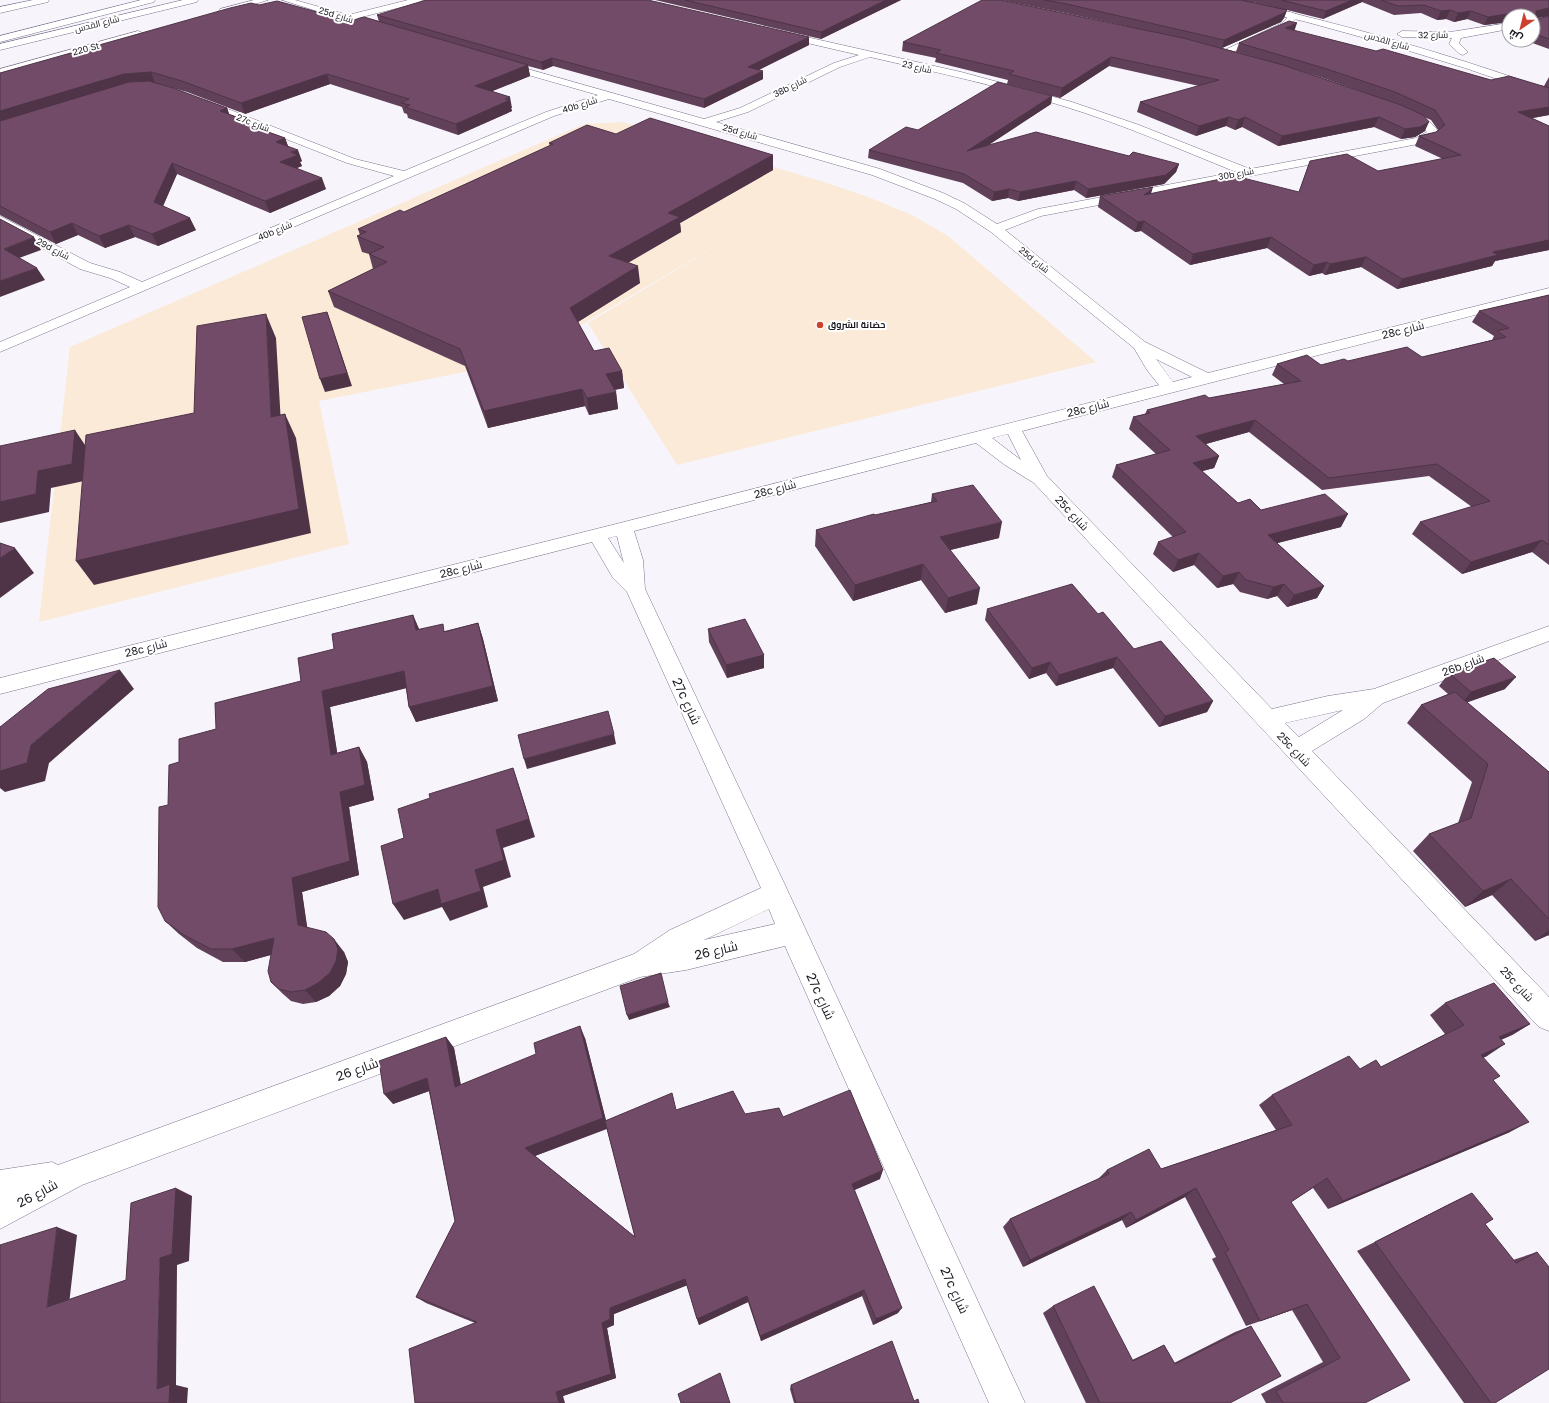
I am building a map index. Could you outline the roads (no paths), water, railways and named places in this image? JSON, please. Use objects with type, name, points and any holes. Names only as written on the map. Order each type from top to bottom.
[{"type":"main road","points":[[0,10],[45,0]]},
{"type":"main road","points":[[100,4],[115,0]]},
{"type":"main road","points":[[0,39],[151,0]]},
{"type":"main road","name":"شارع القدس","points":[[0,47],[194,0]]},
{"type":"main road","points":[[353,20],[418,0]]},
{"type":"main road","name":"شارع القدس","points":[[1221,0],[1290,15],[1406,46],[1549,94]]},
{"type":"main road","points":[[1247,0],[1350,20],[1260,0]]},
{"type":"main road","points":[[214,14],[252,3],[275,2]]},
{"type":"main road","name":"25d شارع","points":[[275,2],[298,2],[396,33]]},
{"type":"main road","points":[[1237,57],[1220,52],[1285,25],[1292,19],[1290,15]]},
{"type":"main road","name":"شارع 32","points":[[1399,33],[1435,36],[1463,34],[1501,27]]},
{"type":"main road","name":"220 St","points":[[0,72],[145,32]]},
{"type":"main road","name":"شارع 23","points":[[769,32],[993,84],[1068,104],[1144,131],[1246,172]]},
{"type":"main road","name":"شارع القدس","points":[[1399,33],[1474,56]]},
{"type":"main road","name":"شارع 32","points":[[1462,52],[1454,44],[1457,36],[1463,34]]},
{"type":"main road","name":"38b شارع","points":[[837,65],[850,51]]},
{"type":"main road","name":"38b شارع","points":[[706,122],[744,110],[837,65],[867,55]]},
{"type":"main road","name":"25d شارع","points":[[492,61],[706,122],[896,179],[940,196],[977,216],[996,229],[1140,345],[1206,378]]},
{"type":"main road","name":"40b شارع","points":[[550,114],[590,90]]},
{"type":"main road","name":"40b شارع","points":[[0,347],[550,114],[610,95]]},
{"type":"main road","name":"27c شارع","points":[[189,98],[398,178]]},
{"type":"main road","name":"30b شارع","points":[[977,216],[1038,213],[1224,176],[1418,141],[1427,138],[1433,133],[1431,128],[1426,124],[1390,108]]},
{"type":"main road","name":"38b شارع","points":[[725,128],[744,110]]},
{"type":"main road","name":"شارع 23","points":[[1192,150],[1224,176]]},
{"type":"main road","name":"30b شارع","points":[[996,229],[1038,213]]},
{"type":"main road","name":"29d شارع","points":[[0,220],[85,266],[115,275],[141,286]]},
{"type":"main road","name":"29d شارع","points":[[85,266],[121,295]]},
{"type":"main road","name":"28c شارع","points":[[0,686],[597,535],[1169,387],[1549,292]]},
{"type":"main road","name":"25d شارع","points":[[1140,345],[1155,370],[1169,387]]},
{"type":"main road","name":"25c شارع","points":[[1012,427],[1040,479]]},
{"type":"main road","name":"25c شارع","points":[[978,436],[1011,461],[1040,479],[1549,1018]]},
{"type":"main road","name":"27c شارع","points":[[624,528],[633,560],[635,588]]},
{"type":"main road","name":"27c شارع","points":[[597,535],[620,573],[635,588],[776,894],[1007,1403]]},
{"type":"main road","name":"26b شارع","points":[[1266,719],[1328,704],[1376,697],[1549,633]]},
{"type":"main road","name":"26b شارع","points":[[1296,750],[1356,713],[1376,697]]},
{"type":"main road","name":"شارع 26","points":[[0,1213],[74,1173],[640,964],[686,936],[776,894]]},
{"type":"main road","name":"شارع 26","points":[[640,964],[686,957],[792,932]]},
{"type":"main road","name":"شارع 26","points":[[0,1186],[74,1173]]},
{"type":"place","name":"حضانة الشروق","points":[[820,325]]}]
